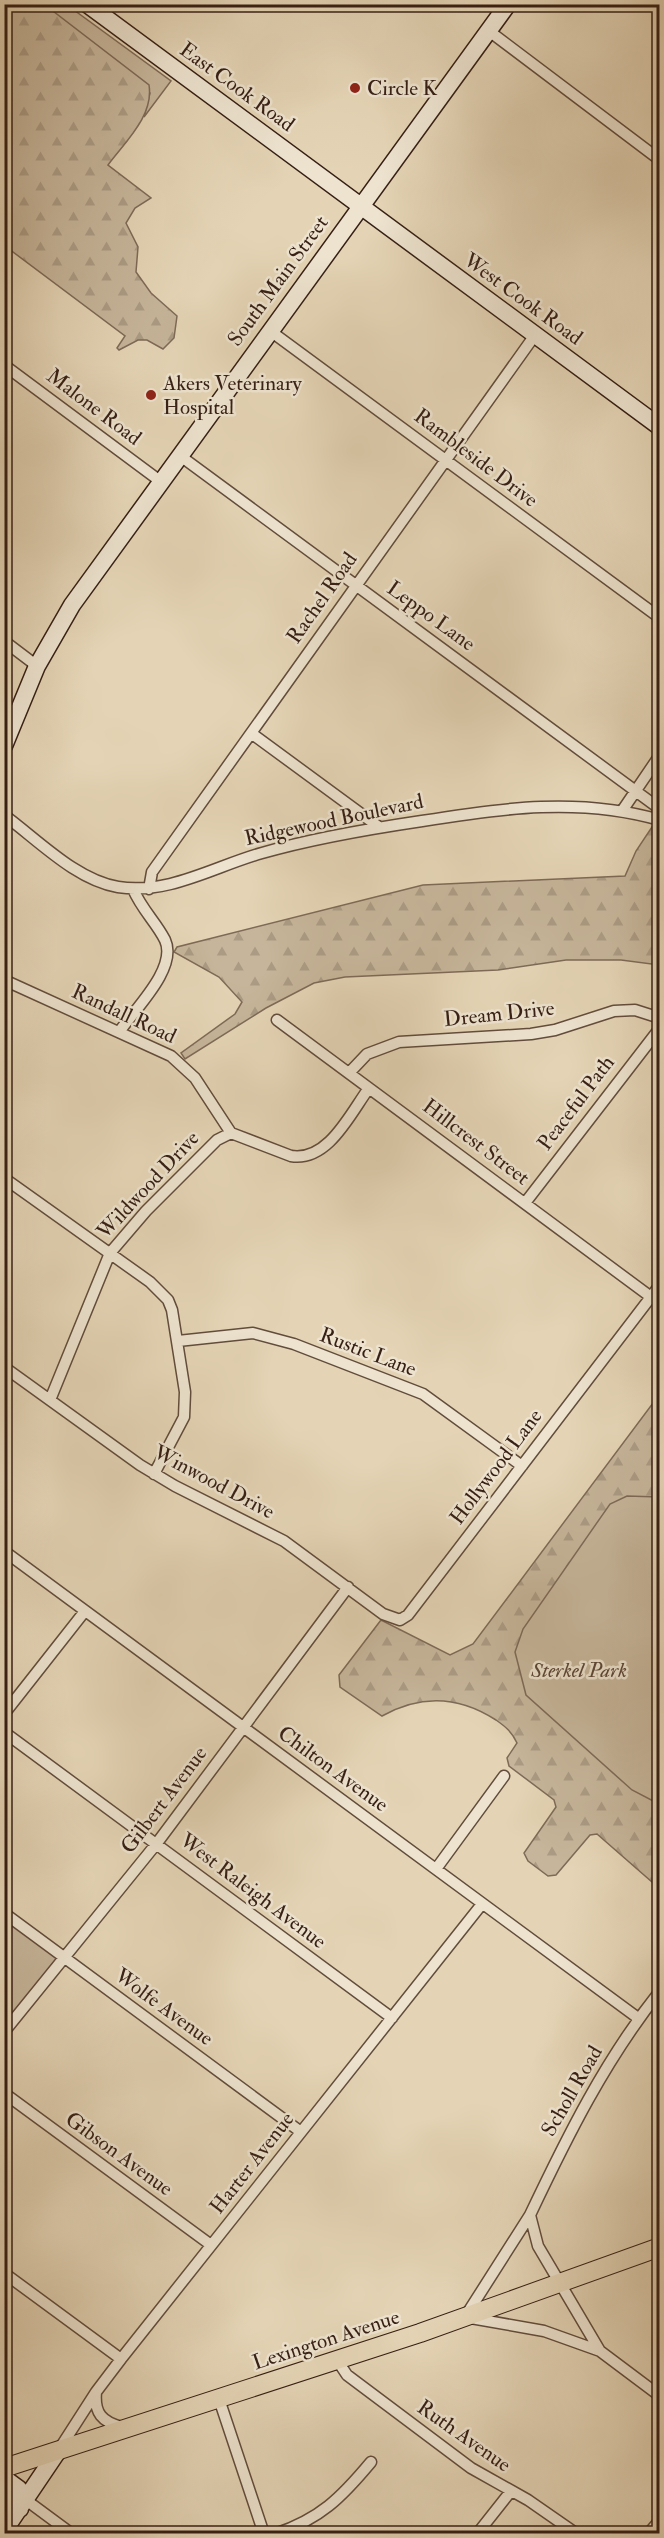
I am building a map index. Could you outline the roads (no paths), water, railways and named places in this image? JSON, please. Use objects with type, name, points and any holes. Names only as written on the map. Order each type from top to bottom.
[{"type":"main road","name":"Lexington Avenue","points":[[4,2468],[465,2317],[660,2247]]},
{"type":"street","name":"East Cook Road","points":[[87,4],[360,207]]},
{"type":"street","name":"South Main Street","points":[[4,746],[37,666],[72,605],[269,330],[508,4]]},
{"type":"street","points":[[489,31],[660,160]]},
{"type":"street","name":"West Cook Road","points":[[360,207],[660,427]]},
{"type":"street","name":"Rambleside Drive","points":[[269,330],[660,618]]},
{"type":"street","name":"Rachel Road","points":[[148,889],[152,872],[355,584],[535,335]]},
{"type":"street","name":"Malone Road","points":[[4,365],[160,481]]},
{"type":"street","name":"Leppo Lane","points":[[179,455],[660,809]]},
{"type":"street","points":[[4,641],[37,666]]},
{"type":"street","points":[[250,733],[379,827]]},
{"type":"street","points":[[622,811],[634,790],[660,755]]},
{"type":"street","name":"Ridgewood Boulevard","points":[[4,815],[86,875],[116,887],[133,889],[166,886],[287,846],[379,827],[533,805],[622,811],[660,820]]},
{"type":"street","points":[[119,1032],[160,977],[168,959],[166,942],[141,909],[133,889]]},
{"type":"street","name":"Randall Road","points":[[4,980],[171,1056],[188,1071],[231,1133]]},
{"type":"street","name":"Dream Drive","points":[[349,1073],[367,1054],[399,1042],[531,1034],[614,1011],[635,1010],[660,1018]]},
{"type":"street","name":"Hillcrest Street","points":[[278,1020],[651,1297]]},
{"type":"street","name":"Peaceful Path","points":[[525,1203],[660,1028]]},
{"type":"street","name":"Wildwood Drive","points":[[50,1400],[110,1252],[146,1211],[217,1140],[231,1133],[291,1156],[299,1157],[316,1153],[330,1141],[369,1088]]},
{"type":"street","points":[[4,1178],[110,1252],[168,1300],[178,1341],[185,1392],[184,1417],[154,1474]]},
{"type":"street","name":"Hollywood Lane","points":[[348,1587],[389,1618],[404,1619],[660,1285]]},
{"type":"street","name":"Rustic Lane","points":[[178,1341],[253,1333],[327,1356],[423,1394],[522,1466]]},
{"type":"street","name":"Winwood Drive","points":[[4,1367],[154,1474],[285,1541],[348,1587]]},
{"type":"street","name":"Chilton Avenue","points":[[4,1551],[638,2018]]},
{"type":"street","name":"Gilbert Avenue","points":[[4,2032],[42,1983],[66,1958],[156,1843],[348,1587]]},
{"type":"street","points":[[4,1714],[85,1611]]},
{"type":"street","name":"West Raleigh Avenue","points":[[4,1732],[392,2018]]},
{"type":"street","points":[[436,1869],[504,1776]]},
{"type":"street","name":"Harter Avenue","points":[[58,2451],[96,2392],[482,1904]]},
{"type":"street","name":"Wolfe Avenue","points":[[4,1913],[301,2132]]},
{"type":"street","name":"Scholl Road","points":[[465,2317],[530,2216],[589,2096],[638,2018],[660,1992]]},
{"type":"street","name":"Gibson Avenue","points":[[4,2093],[211,2245]]},
{"type":"street","points":[[530,2216],[538,2246],[600,2351]]},
{"type":"street","points":[[4,2273],[121,2360]]},
{"type":"street","points":[[465,2317],[544,2331],[600,2351],[660,2396]]},
{"type":"street","name":"Ruth Avenue","points":[[337,2360],[347,2375],[471,2468],[578,2534]]},
{"type":"street","points":[[96,2392],[96,2408],[101,2417],[112,2425],[128,2429]]},
{"type":"street","points":[[219,2398],[264,2534]]},
{"type":"street","points":[[4,2530],[58,2451]]},
{"type":"street","points":[[275,2534],[322,2512],[345,2494],[371,2462]]},
{"type":"street","points":[[4,2478],[19,2489],[23,2505],[72,2534]]},
{"type":"street","points":[[477,2534],[511,2491]]},
{"type":"street","points":[[648,2534],[660,2520]]},
{"type":"place","name":"Circle K","points":[[355,88]]},
{"type":"place","name":"Akers Veterinary Hospital","points":[[151,395]]},
{"type":"park label","name":"Sterkel Park","points":[[579,1670]]}]
